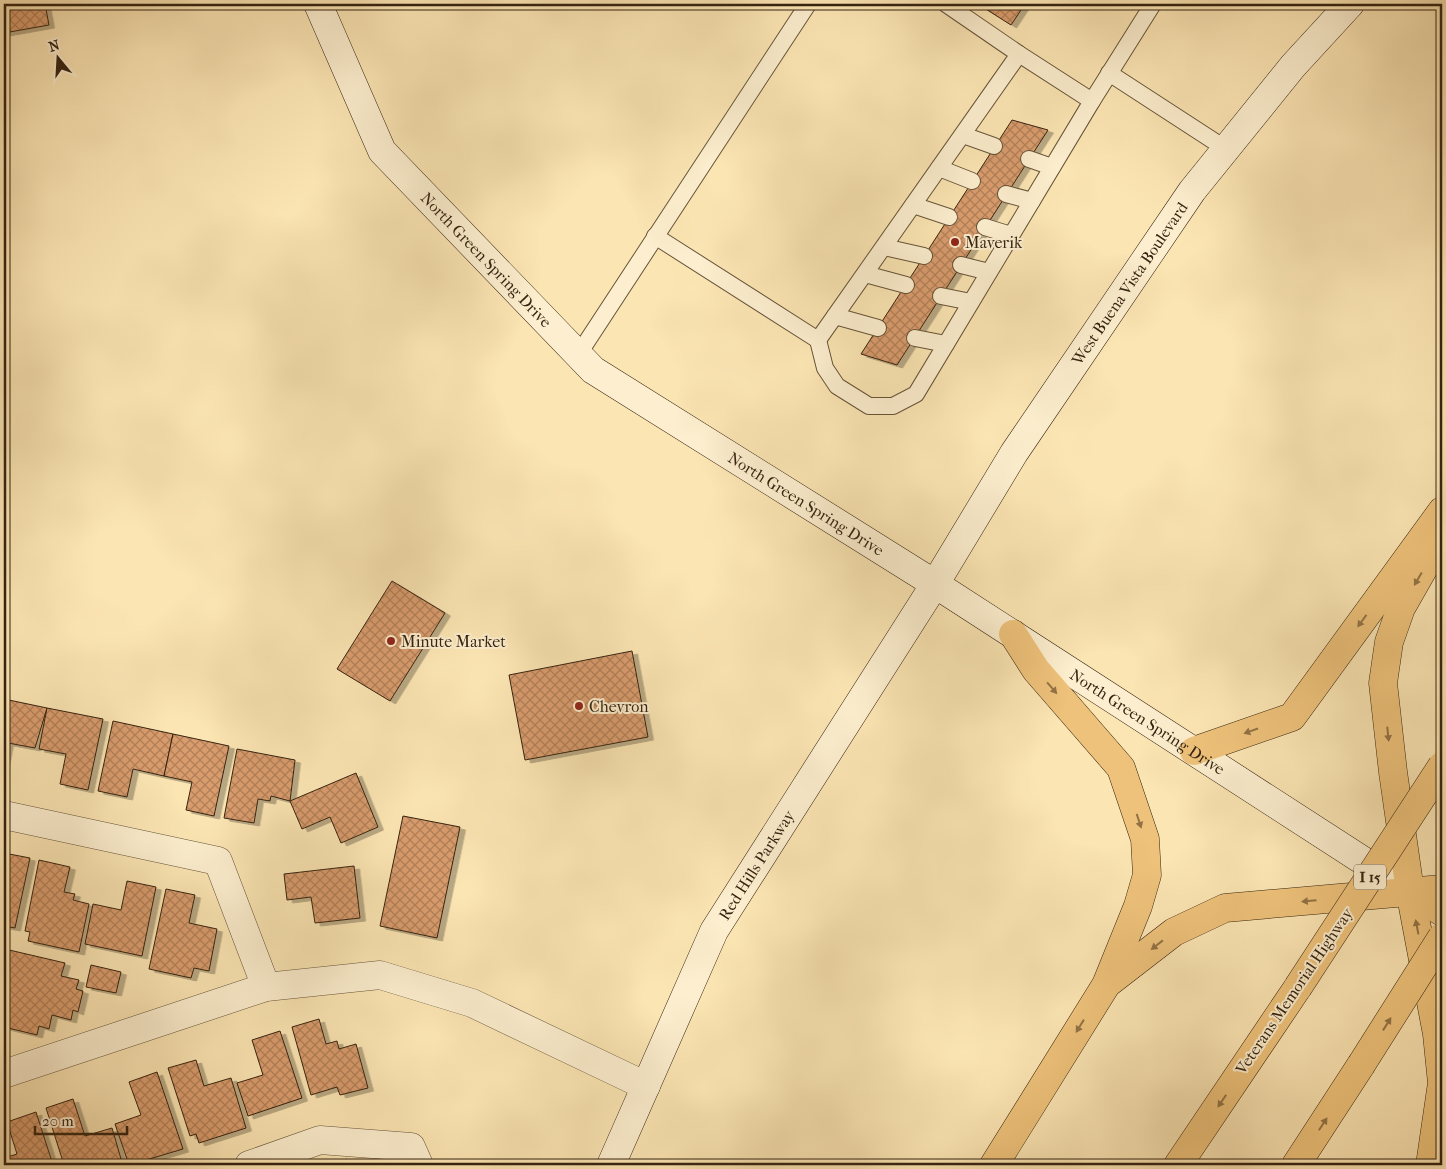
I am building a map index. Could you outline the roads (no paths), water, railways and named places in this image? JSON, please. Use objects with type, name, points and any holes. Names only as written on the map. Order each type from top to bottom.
[{"type":"main road","name":"North Green Spring Drive","points":[[318,4],[382,151],[593,370],[935,584],[1410,891]]},
{"type":"main road","name":"West Buena Vista Boulevard","points":[[935,584],[1053,393],[1192,191],[1293,66],[1350,4]]},
{"type":"main road","points":[[1194,750],[1292,717],[1442,510]]},
{"type":"main road","points":[[1430,1165],[1442,1083],[1438,1034],[1410,891],[1392,772],[1383,683],[1389,642],[1401,608],[1442,536]]},
{"type":"main road","name":"Red Hills Parkway","points":[[612,1165],[714,931],[935,584]]},
{"type":"main road","points":[[994,1165],[1106,985],[1138,906],[1147,875],[1145,840],[1121,768],[1036,670],[1013,634]]},
{"type":"main road","name":"Veterans Memorial Highway","points":[[1178,1165],[1298,988],[1442,766]]},
{"type":"main road","points":[[4,815],[218,861],[266,987]]},
{"type":"main road","points":[[1106,985],[1174,932],[1225,908],[1442,889]]},
{"type":"main road","points":[[1410,891],[1442,912]]},
{"type":"main road","points":[[1296,1165],[1442,937]]},
{"type":"main road","points":[[4,1074],[266,987],[380,975],[472,1003],[646,1086]]},
{"type":"main road","points":[[249,1165],[320,1140],[411,1147],[419,1165]]},
{"type":"lane","points":[[578,355],[808,4]]},
{"type":"lane","points":[[946,4],[1092,101]]},
{"type":"lane","points":[[655,236],[818,340],[825,368],[837,386],[869,406],[893,406],[916,394],[1109,73],[1153,4]]},
{"type":"lane","points":[[818,340],[1019,54]]},
{"type":"lane","points":[[1109,73],[1226,149]]},
{"type":"lane","points":[[963,135],[994,146]]},
{"type":"lane","points":[[1029,158],[1052,168]]},
{"type":"lane","points":[[939,168],[972,181]]},
{"type":"lane","points":[[1006,194],[1032,201]]},
{"type":"lane","points":[[913,205],[949,217]]},
{"type":"lane","points":[[985,227],[1011,235]]},
{"type":"lane","points":[[884,247],[924,256]]},
{"type":"lane","points":[[961,265],[989,272]]},
{"type":"lane","points":[[865,274],[906,285]]},
{"type":"lane","points":[[941,296],[971,302]]},
{"type":"lane","points":[[835,316],[878,328]]},
{"type":"lane","points":[[914,338],[946,344]]},
{"type":"place","name":"Maverik","points":[[955,242]]},
{"type":"place","name":"Minute Market","points":[[391,641]]},
{"type":"place","name":"Chevron","points":[[579,706]]}]
